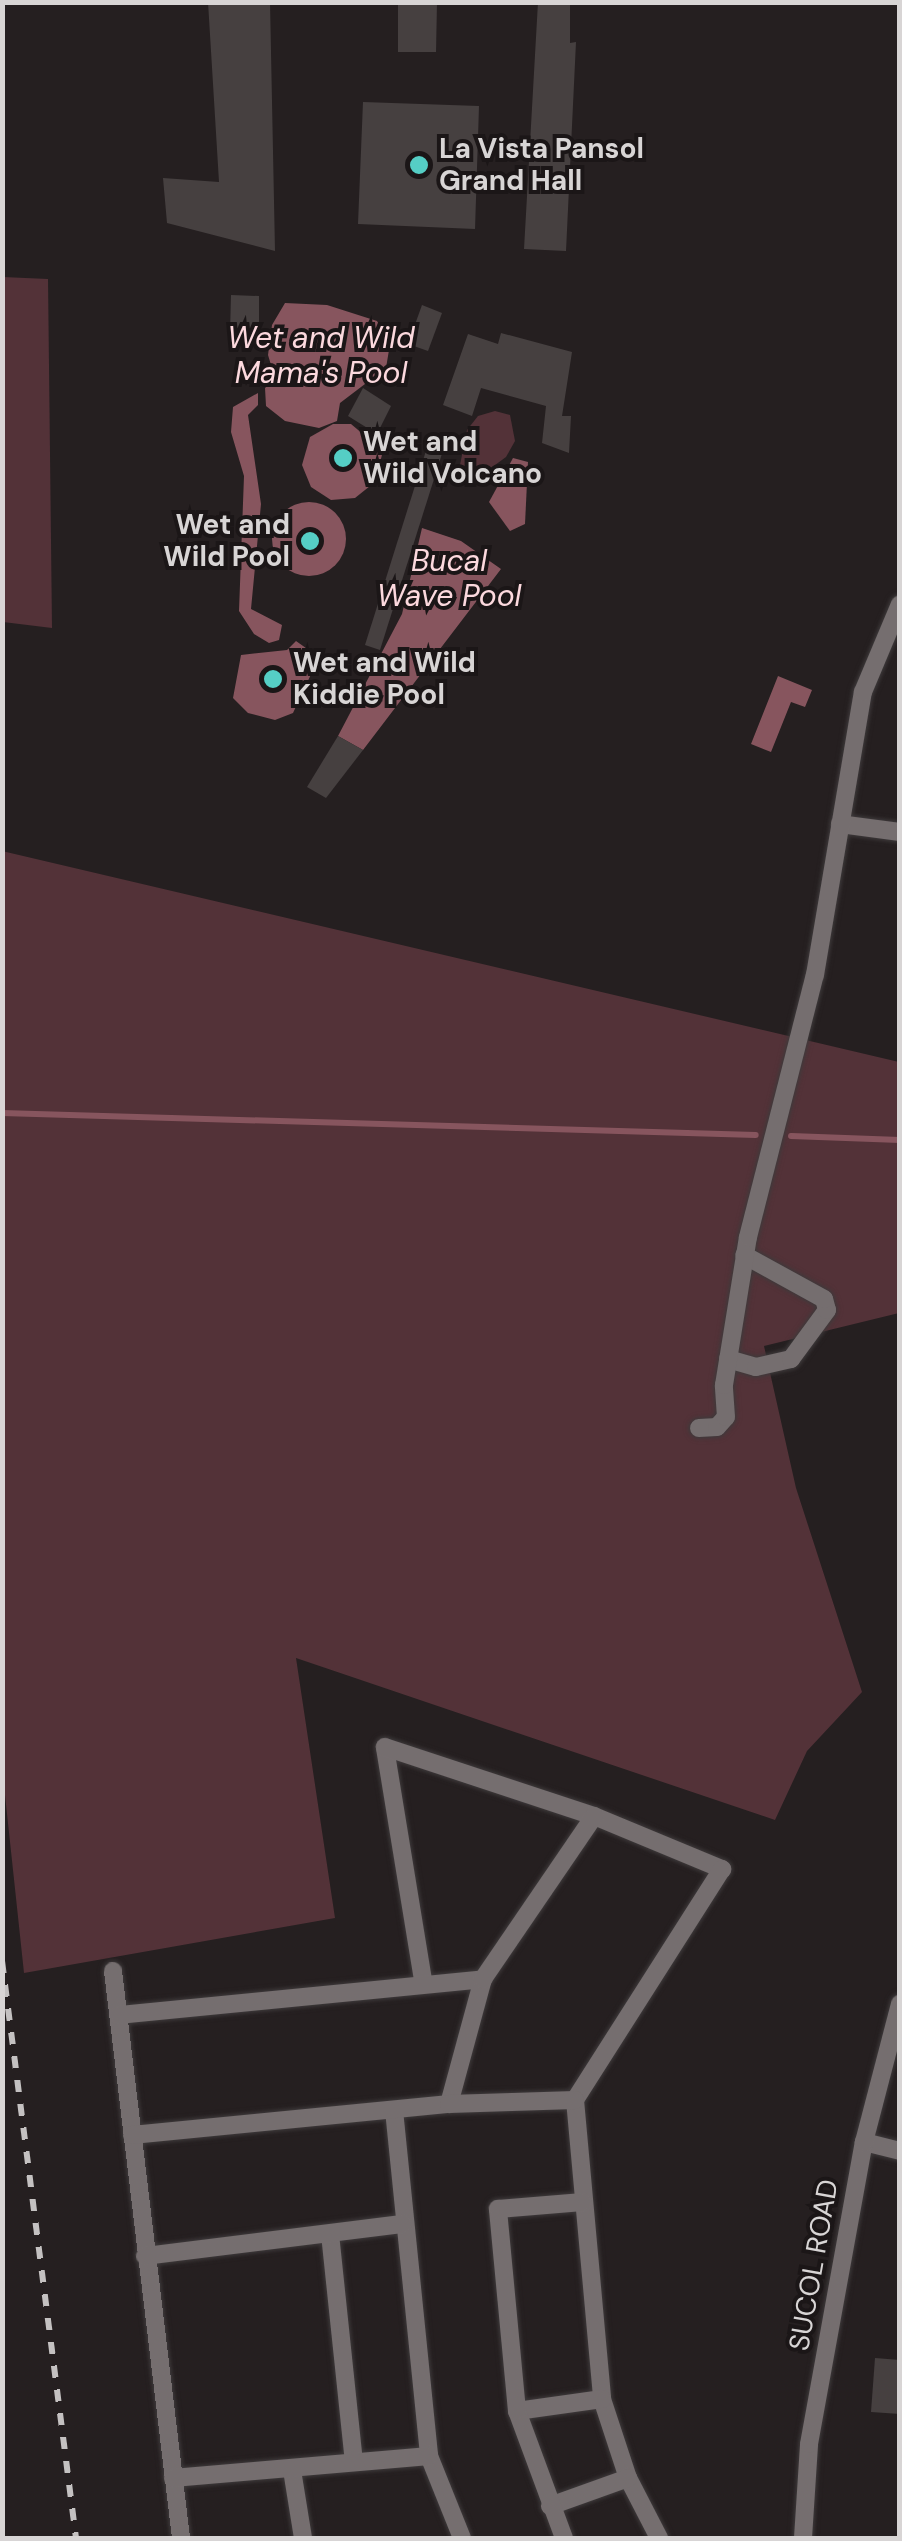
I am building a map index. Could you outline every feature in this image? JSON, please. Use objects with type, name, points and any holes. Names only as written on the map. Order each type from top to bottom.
[{"type":"street","points":[[700,1428],[717,1427],[726,1417],[728,1359],[744,1256],[815,975],[863,692],[900,604]]},
{"type":"street","points":[[840,824],[900,832]]},
{"type":"street","points":[[728,1359],[756,1367],[790,1359],[827,1310],[824,1299],[744,1256]]},
{"type":"street","points":[[423,1980],[385,1747],[594,1816],[722,1869],[575,2100],[602,2399],[628,2478],[659,2538]]},
{"type":"street","points":[[449,2104],[483,1979],[594,1816]]},
{"type":"street","points":[[113,1971],[182,2538]]},
{"type":"street","points":[[119,2014],[423,1980],[483,1979]]},
{"type":"street","name":"SUCOL ROAD","points":[[804,2538],[810,2444],[864,2142],[900,2004]]},
{"type":"street","points":[[132,2135],[449,2104],[575,2100]]},
{"type":"street","points":[[394,2110],[428,2456],[462,2538]]},
{"type":"street","points":[[864,2142],[900,2151]]},
{"type":"street","points":[[564,2538],[517,2411],[498,2209],[583,2202]]},
{"type":"street","points":[[145,2256],[403,2224]]},
{"type":"street","points":[[330,2234],[354,2462]]},
{"type":"street","points":[[517,2411],[602,2399]]},
{"type":"street","points":[[173,2478],[428,2456]]},
{"type":"street","points":[[292,2470],[303,2538]]},
{"type":"street","points":[[550,2506],[628,2478]]},
{"type":"shaded area","points":[[3,277],[48,279],[52,628],[3,622]]},
{"type":"shaded area","points":[[495,411],[510,415],[515,441],[506,457],[472,482],[460,465],[467,430],[478,416]]},
{"type":"shaded area","points":[[2,851],[899,1062],[899,1313],[764,1346],[796,1488],[862,1692],[807,1751],[775,1820],[296,1658],[335,1918],[24,1973],[2,1767]]},
{"type":"water","name":"Wet and Wild Mama's Pool","points":[[285,303],[327,305],[377,321],[390,344],[386,368],[340,403],[337,421],[319,428],[285,421],[266,406],[265,388],[275,378],[268,355],[272,325]]},
{"type":"water","points":[[258,393],[258,405],[248,415],[261,504],[251,609],[282,625],[279,640],[269,643],[254,634],[239,611],[244,476],[231,432],[233,407]]},
{"type":"water","name":"Wet and Wild Volcano","points":[[333,424],[351,424],[383,451],[375,482],[355,498],[331,500],[311,487],[302,465],[310,437]]},
{"type":"water","points":[[513,458],[528,462],[525,524],[510,531],[489,502]]},
{"type":"water","name":"Wet and Wild Pool","points":[[309,502],[335,513],[346,539],[335,565],[309,576],[283,565],[272,539],[283,513]]},
{"type":"water","name":"Bucal Wave Pool","points":[[422,528],[461,541],[501,569],[363,750],[338,736],[402,614]]},
{"type":"water","name":"Wet and Wild Kiddie Pool","points":[[296,641],[313,653],[313,670],[293,713],[275,720],[248,713],[233,698],[241,655],[287,650]]},
{"type":"water","points":[[778,676],[812,690],[805,707],[791,702],[771,752],[751,744]]},
{"type":"building","points":[[208,2],[270,2],[275,251],[167,223],[163,178],[219,182]]},
{"type":"building","points":[[398,2],[437,2],[436,52],[398,52]]},
{"type":"building","points":[[538,2],[570,2],[570,43],[576,42],[566,251],[524,249]]},
{"type":"building","name":"La Vista Pansol Grand Hall","points":[[363,102],[479,106],[475,229],[358,224]]},
{"type":"building","points":[[231,295],[259,296],[259,333],[230,334]]},
{"type":"building","points":[[422,305],[442,313],[428,351],[408,344]]},
{"type":"building","points":[[501,333],[572,352],[562,416],[571,416],[569,453],[542,443],[546,406],[481,388],[472,416],[443,405],[468,334],[498,344]]},
{"type":"building","points":[[363,388],[391,406],[377,434],[348,416]]},
{"type":"building","points":[[430,438],[446,441],[380,650],[365,645]]},
{"type":"building","points":[[338,736],[363,750],[326,798],[307,787]]},
{"type":"building","points":[[875,2358],[900,2360],[900,2414],[871,2412]]},
{"type":"waterway","points":[[2,1113],[756,1135]]},
{"type":"waterway","points":[[791,1136],[900,1140]]},
{"type":"railway","points":[[2,1961],[76,2538]]},
{"type":"place","name":"La Vista Pansol Grand Hall","points":[[419,165]]},
{"type":"place","name":"Wet and Wild Volcano","points":[[343,458]]},
{"type":"place","name":"Wet and Wild Pool","points":[[310,541]]},
{"type":"place","name":"Wet and Wild Kiddie Pool","points":[[273,679]]}]
